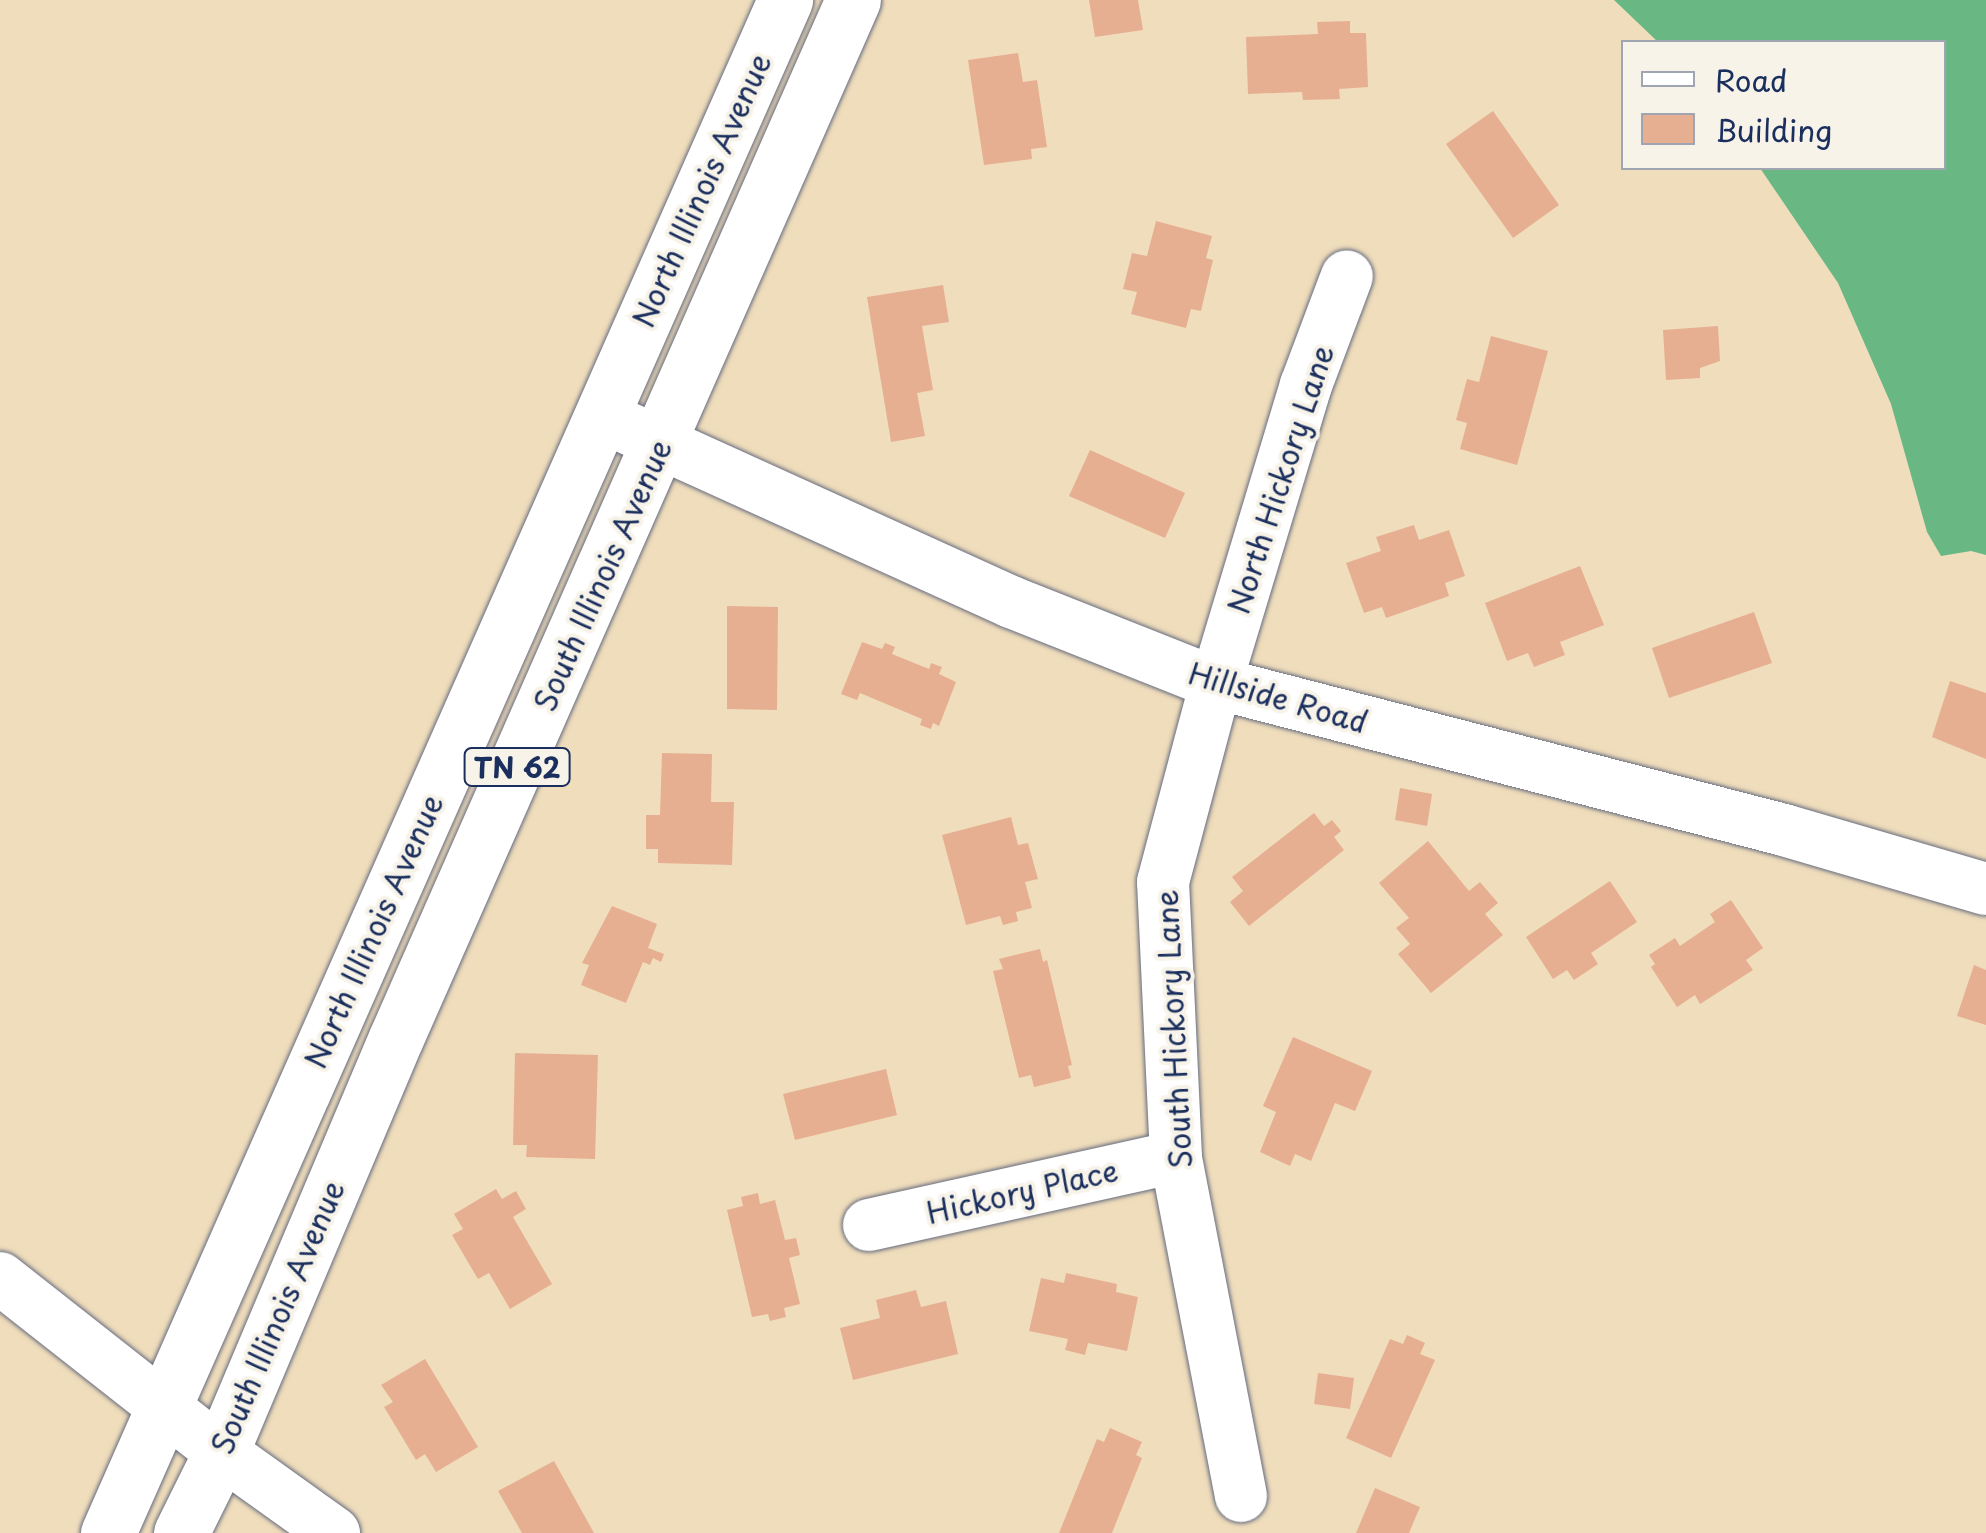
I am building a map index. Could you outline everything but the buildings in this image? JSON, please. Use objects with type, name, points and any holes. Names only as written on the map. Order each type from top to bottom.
[{"type":"highway","name":"North Illinois Avenue","points":[[108,1533],[228,1269],[284,1130],[785,0]]},
{"type":"highway","name":"South Illinois Avenue","points":[[181,1533],[221,1452],[396,1038],[661,444],[853,0]]},
{"type":"street","name":"North Hickory Lane","points":[[1216,683],[1306,385],[1347,276]]},
{"type":"street","name":"Hillside Road","points":[[601,416],[1012,602],[1216,683],[1784,830],[1986,889]]},
{"type":"street","name":"South Hickory Lane","points":[[1216,683],[1163,882],[1176,1157],[1242,1496]]},
{"type":"street","name":"Hickory Place","points":[[869,1226],[1176,1157]]},
{"type":"street","points":[[0,1278],[221,1452],[334,1533]]},
{"type":"green space","points":[[1614,0],[1986,0],[1986,555],[1971,551],[1941,556],[1927,532],[1891,404],[1838,283],[1761,170],[1946,170],[1946,40],[1656,40]]}]
